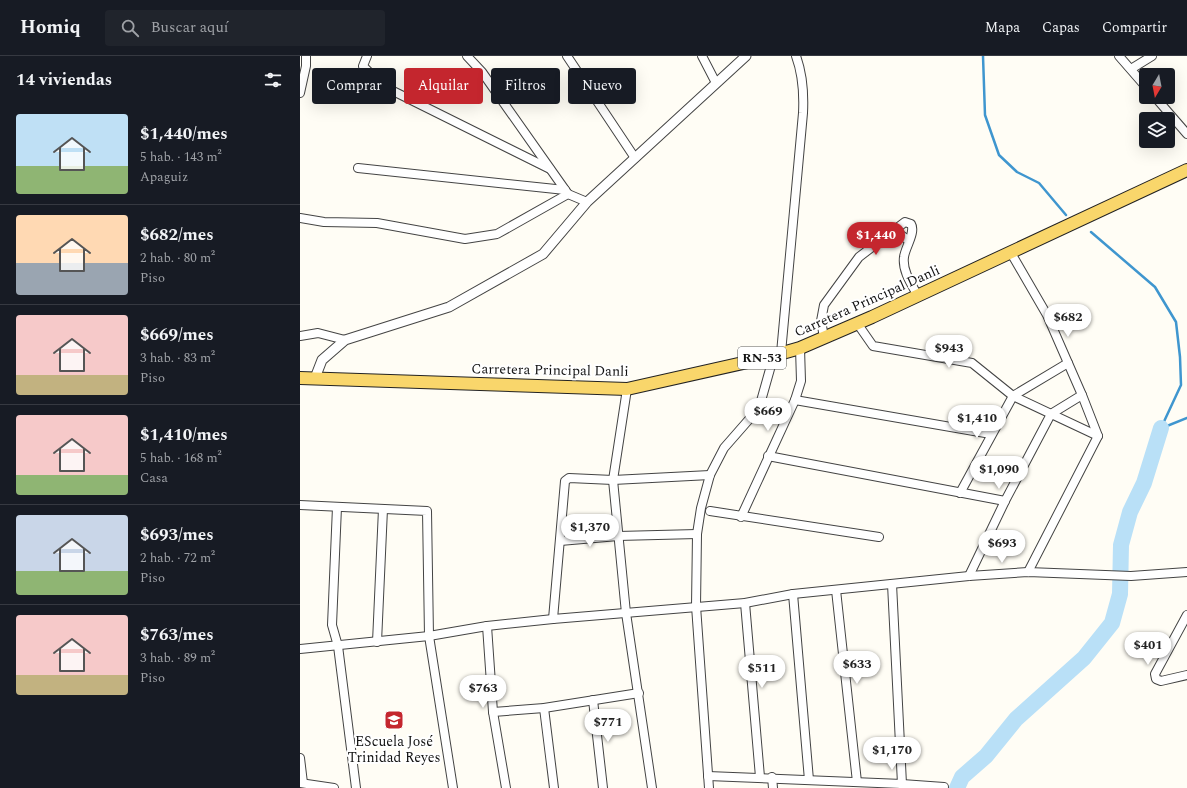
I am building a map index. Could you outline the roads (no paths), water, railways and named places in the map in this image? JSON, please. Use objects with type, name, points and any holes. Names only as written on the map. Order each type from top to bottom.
[{"type":"main road","name":"Carretera Principal Danli","points":[[300,378],[627,389],[778,354],[800,348],[918,296],[1187,170]]},
{"type":"street","points":[[300,93],[306,66],[306,56]]},
{"type":"street","points":[[367,56],[363,66],[383,86],[550,169]]},
{"type":"street","points":[[467,56],[482,72],[566,192]]},
{"type":"street","points":[[567,56],[635,158]]},
{"type":"street","points":[[702,56],[716,84]]},
{"type":"street","points":[[314,378],[322,360],[345,340],[449,307],[543,254],[587,202],[746,56]]},
{"type":"street","points":[[709,788],[696,606],[697,534],[701,508],[710,475],[724,448],[759,408],[778,354],[803,112],[804,89],[796,56]]},
{"type":"street","points":[[1119,56],[1139,78]]},
{"type":"street","points":[[1131,69],[1152,56]]},
{"type":"street","points":[[1161,104],[1187,134]]},
{"type":"street","points":[[358,168],[566,192],[587,202]]},
{"type":"street","points":[[300,218],[324,222],[377,223],[465,239],[497,234],[566,192]]},
{"type":"street","points":[[824,337],[821,321],[824,305],[859,257],[906,222],[911,224],[913,230],[908,240],[904,258],[905,270],[918,296]]},
{"type":"street","points":[[894,230],[908,240]]},
{"type":"street","points":[[1011,253],[1047,315],[1098,436],[1028,572]]},
{"type":"street","points":[[857,323],[873,346],[972,364],[1013,396],[1098,436]]},
{"type":"street","points":[[300,336],[318,333],[345,340]]},
{"type":"street","points":[[740,517],[795,400],[801,381],[800,348]]},
{"type":"street","points":[[960,493],[1013,396],[1068,363]]},
{"type":"street","points":[[627,389],[613,480],[626,613],[652,788]]},
{"type":"street","points":[[969,576],[1005,501],[1051,414],[1082,395]]},
{"type":"street","points":[[795,400],[991,434]]},
{"type":"street","points":[[768,456],[1005,501]]},
{"type":"street","points":[[553,619],[565,481],[569,478],[575,477],[613,480],[710,475]]},
{"type":"street","points":[[300,505],[428,511],[429,636],[453,788]]},
{"type":"street","points":[[337,507],[332,625],[338,646],[356,788]]},
{"type":"street","points":[[376,642],[383,509]]},
{"type":"street","points":[[710,511],[740,517],[880,537]]},
{"type":"street","points":[[560,541],[618,536],[697,534]]},
{"type":"street","points":[[300,649],[429,636],[487,626],[696,606],[745,603],[793,594],[969,576],[1028,572],[1131,576],[1187,572]]},
{"type":"street","points":[[892,584],[902,786]]},
{"type":"street","points":[[836,590],[857,782]]},
{"type":"street","points":[[793,594],[809,780]]},
{"type":"street","points":[[745,603],[760,777]]},
{"type":"street","points":[[1187,615],[1155,676],[1161,681],[1187,675]]},
{"type":"street","points":[[487,626],[493,712],[506,788]]},
{"type":"street","points":[[493,712],[544,708],[639,693]]},
{"type":"street","points":[[593,700],[604,788]]},
{"type":"street","points":[[544,708],[554,788]]},
{"type":"street","points":[[300,758],[302,783],[313,786],[334,788]]},
{"type":"street","points":[[708,776],[772,777],[809,780],[839,785],[857,782],[902,786],[944,786]]},
{"type":"street","points":[[772,777],[773,788]]},
{"type":"waterway","points":[[983,56],[985,115],[999,155],[1017,172],[1039,183],[1066,215]]},
{"type":"waterway","points":[[1091,232],[1155,287],[1176,322],[1180,357],[1181,385],[1161,428]]},
{"type":"waterway","points":[[1162,428],[1187,418]]},
{"type":"waterway","points":[[957,788],[962,777],[986,756],[1016,719],[1084,658],[1112,623],[1120,594],[1121,545],[1130,512],[1144,483],[1161,428]]},
{"type":"place","name":"EScuela José Trinidad Reyes","points":[[394,720]]}]
